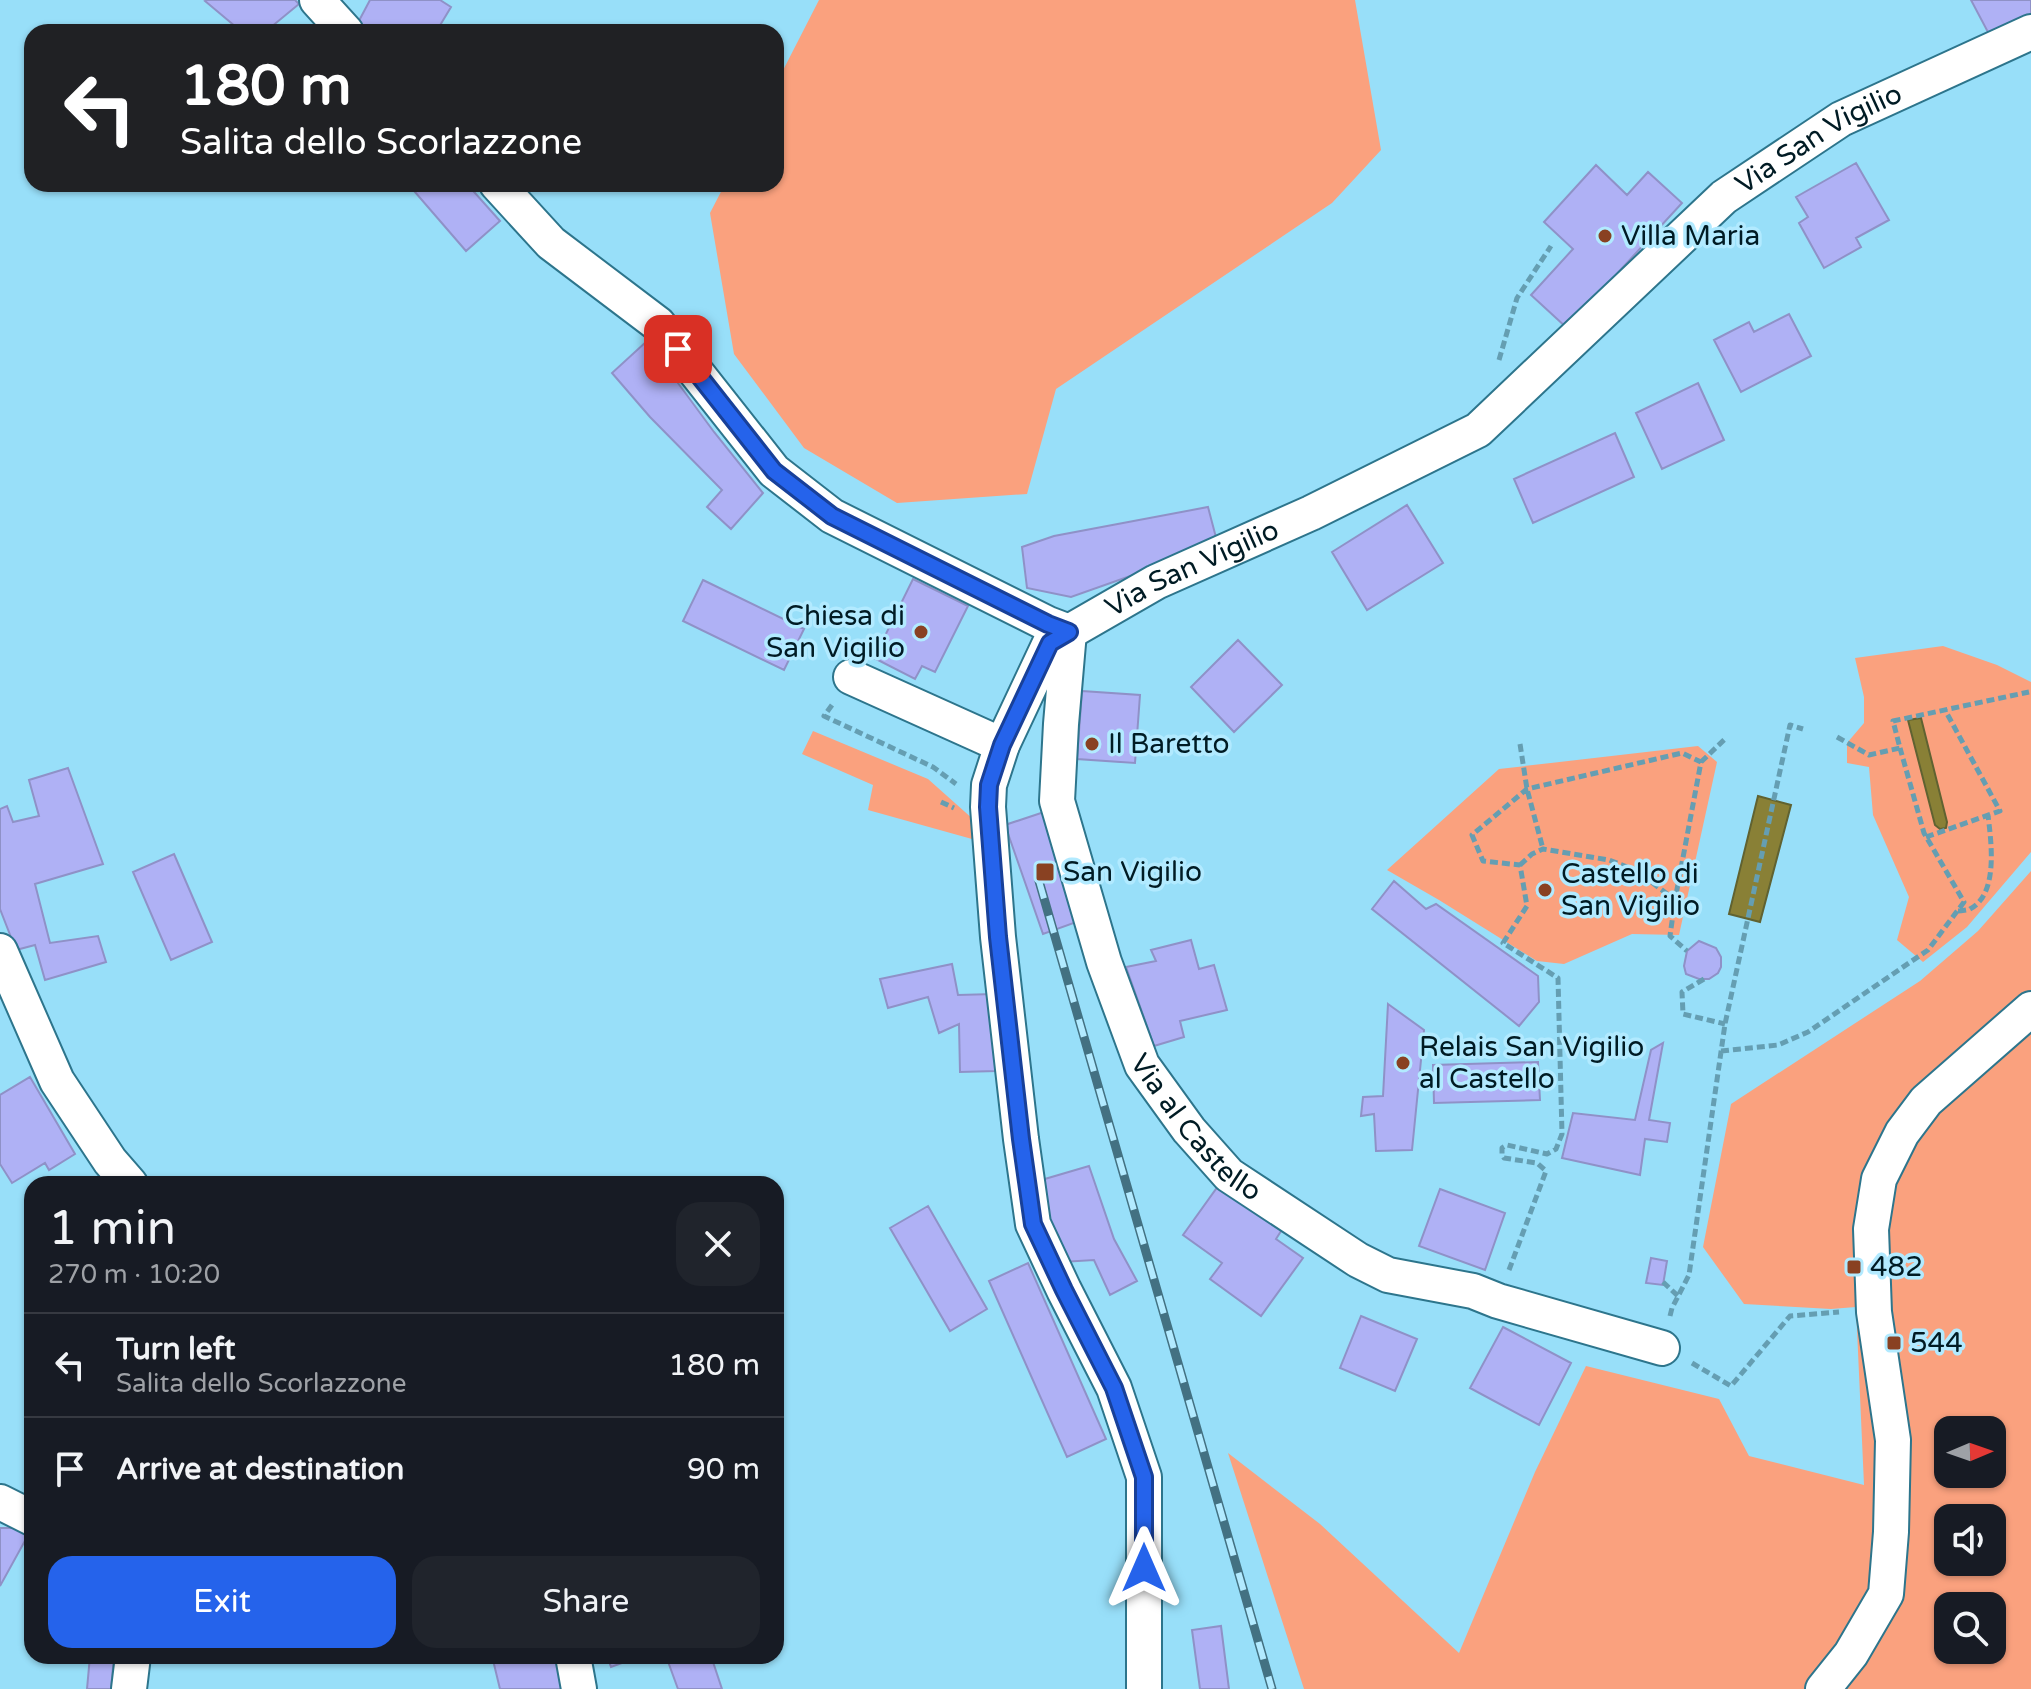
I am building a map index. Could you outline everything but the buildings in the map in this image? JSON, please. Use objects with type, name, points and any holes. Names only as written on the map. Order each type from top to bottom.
[{"type":"street","points":[[317,0],[339,24]]},
{"type":"street","name":"Via San Vigilio","points":[[1144,1689],[1144,1477],[1114,1388],[1033,1224],[1000,952],[988,807],[989,785],[1002,745],[1050,643],[1156,582],[1311,513],[1478,430],[1724,197],[1841,119],[2031,32]]},
{"type":"street","points":[[504,192],[551,243],[658,324],[774,471],[832,516],[1069,632]]},
{"type":"street","name":"Via al Castello","points":[[1069,632],[1057,801],[1104,962],[1142,1065],[1189,1130],[1229,1175],[1358,1260],[1388,1275],[1473,1291],[1662,1348]]},
{"type":"street","points":[[851,677],[1002,745]]},
{"type":"street","points":[[0,951],[57,1081],[123,1176]]},
{"type":"street","points":[[1823,1689],[1851,1654],[1886,1594],[1893,1440],[1874,1312],[1871,1229],[1879,1179],[1902,1133],[1926,1101],[2031,1009]]},
{"type":"street","points":[[0,1502],[24,1514]]},
{"type":"street","points":[[129,1689],[132,1664]]},
{"type":"street","points":[[574,1664],[579,1689]]},
{"type":"path","points":[[1495,371],[1517,298],[1551,246]]},
{"type":"path","points":[[851,677],[824,716],[933,767],[988,807]]},
{"type":"path","points":[[1721,1051],[1778,1045],[1808,1032],[1928,950],[1964,902],[1926,837],[1893,721],[2029,692]]},
{"type":"path","points":[[1926,837],[2000,811],[1945,710]]},
{"type":"path","points":[[1803,729],[1790,725],[1725,1024],[1689,1275],[1672,1308],[1662,1348],[1687,1359],[1731,1386],[1790,1316],[1840,1312]]},
{"type":"path","points":[[1837,737],[1869,755],[1900,748]]},
{"type":"path","points":[[1687,951],[1670,936],[1675,900],[1701,762],[1726,738]]},
{"type":"path","points":[[1520,744],[1527,789],[1543,849]]},
{"type":"path","points":[[1675,900],[1637,871],[1609,860],[1543,849],[1520,865],[1483,861],[1472,835],[1527,789],[1682,753],[1701,762]]},
{"type":"path","points":[[1958,911],[1970,910],[1985,894],[1993,861],[1988,815]]},
{"type":"path","points":[[1498,1301],[1546,1171],[1537,1163],[1504,1158],[1502,1148],[1507,1145],[1547,1154],[1556,1149],[1562,1134],[1558,978],[1503,943],[1527,906],[1520,865]]},
{"type":"path","points":[[1704,979],[1682,992],[1683,1014],[1725,1024]]},
{"type":"path","points":[[1663,1282],[1679,1297]]},
{"type":"shaded area","points":[[819,0],[1355,0],[1381,150],[1332,203],[1056,389],[1027,494],[897,503],[804,448],[734,354],[710,213],[721,192],[784,192],[784,68]]},
{"type":"shaded area","points":[[1943,646],[1997,665],[2031,682],[2031,852],[1967,927],[1923,962],[1897,940],[1909,897],[1873,815],[1869,767],[1847,763],[1847,743],[1864,723],[1864,697],[1855,658]]},
{"type":"shaded area","points":[[1921,718],[1946,828],[1940,829],[1935,825],[1908,720]]},
{"type":"shaded area","points":[[813,731],[928,779],[974,820],[972,839],[868,810],[873,785],[802,754]]},
{"type":"shaded area","points":[[1698,746],[1717,762],[1679,935],[1632,934],[1564,964],[1537,961],[1387,870],[1499,769]]},
{"type":"shaded area","points":[[1758,796],[1791,805],[1760,922],[1729,914]]},
{"type":"shaded area","points":[[2031,871],[2031,1689],[1304,1689],[1228,1453],[1320,1524],[1459,1653],[1535,1472],[1586,1366],[1719,1399],[1749,1456],[1864,1485],[1856,1307],[1831,1309],[1744,1304],[1703,1247],[1731,1104],[1920,981],[1978,931]]},
{"type":"railway","points":[[1039,881],[1272,1689]]},
{"type":"place","name":"Villa Maria","points":[[1605,236]]},
{"type":"place","name":"Chiesa di San Vigilio","points":[[921,632]]},
{"type":"place","name":"Il Baretto","points":[[1092,744]]},
{"type":"place","name":"San Vigilio","points":[[1045,872]]},
{"type":"place","name":"Castello di San Vigilio","points":[[1545,890]]},
{"type":"place","name":"Relais San Vigilio al Castello","points":[[1403,1063]]},
{"type":"place","name":"482","points":[[1854,1267]]},
{"type":"place","name":"544","points":[[1894,1343]]},
{"type":"route","points":[[678,349],[774,471],[832,516],[1069,632],[1050,643],[1002,745],[989,785],[998,937],[1033,1224],[1114,1388],[1144,1477],[1144,1568]]}]
